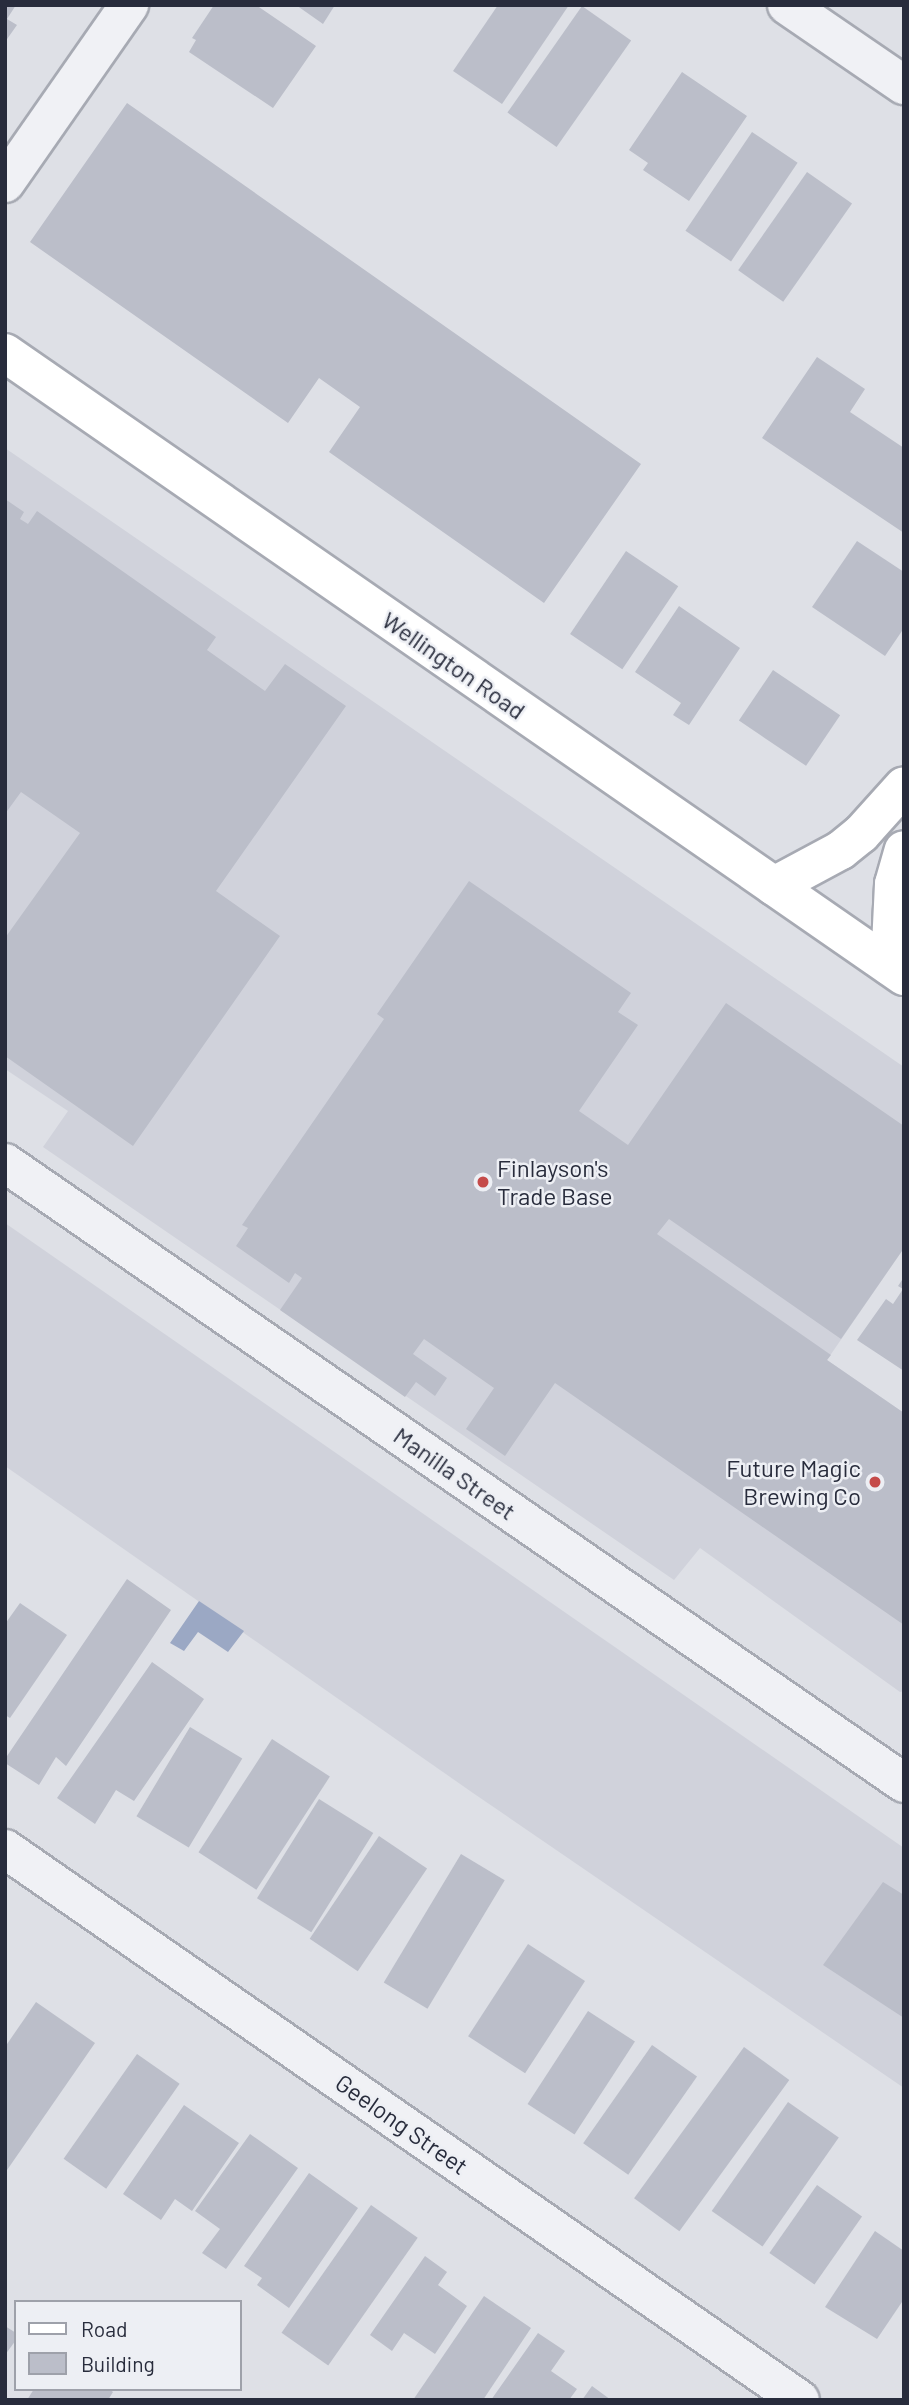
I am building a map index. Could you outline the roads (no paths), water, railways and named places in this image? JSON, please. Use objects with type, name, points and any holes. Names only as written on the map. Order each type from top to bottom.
[{"type":"main road","name":"Wellington Road","points":[[5,353],[897,971]]},
{"type":"main road","points":[[774,886],[841,850],[861,834],[904,786]]},
{"type":"main road","points":[[897,971],[894,884],[904,850]]},
{"type":"street","points":[[5,183],[129,5]]},
{"type":"street","points":[[787,5],[904,85]]},
{"type":"street","name":"Manilla Street","points":[[5,1163],[904,1783]]},
{"type":"street","name":"Geelong Street","points":[[5,1849],[800,2400]]},
{"type":"water","points":[[199,1601],[244,1631],[228,1652],[198,1632],[184,1651],[170,1643]]},
{"type":"place","name":"Finlayson's Trade Base","points":[[483,1182]]},
{"type":"place","name":"Future Magic Brewing Co","points":[[875,1482]]}]
